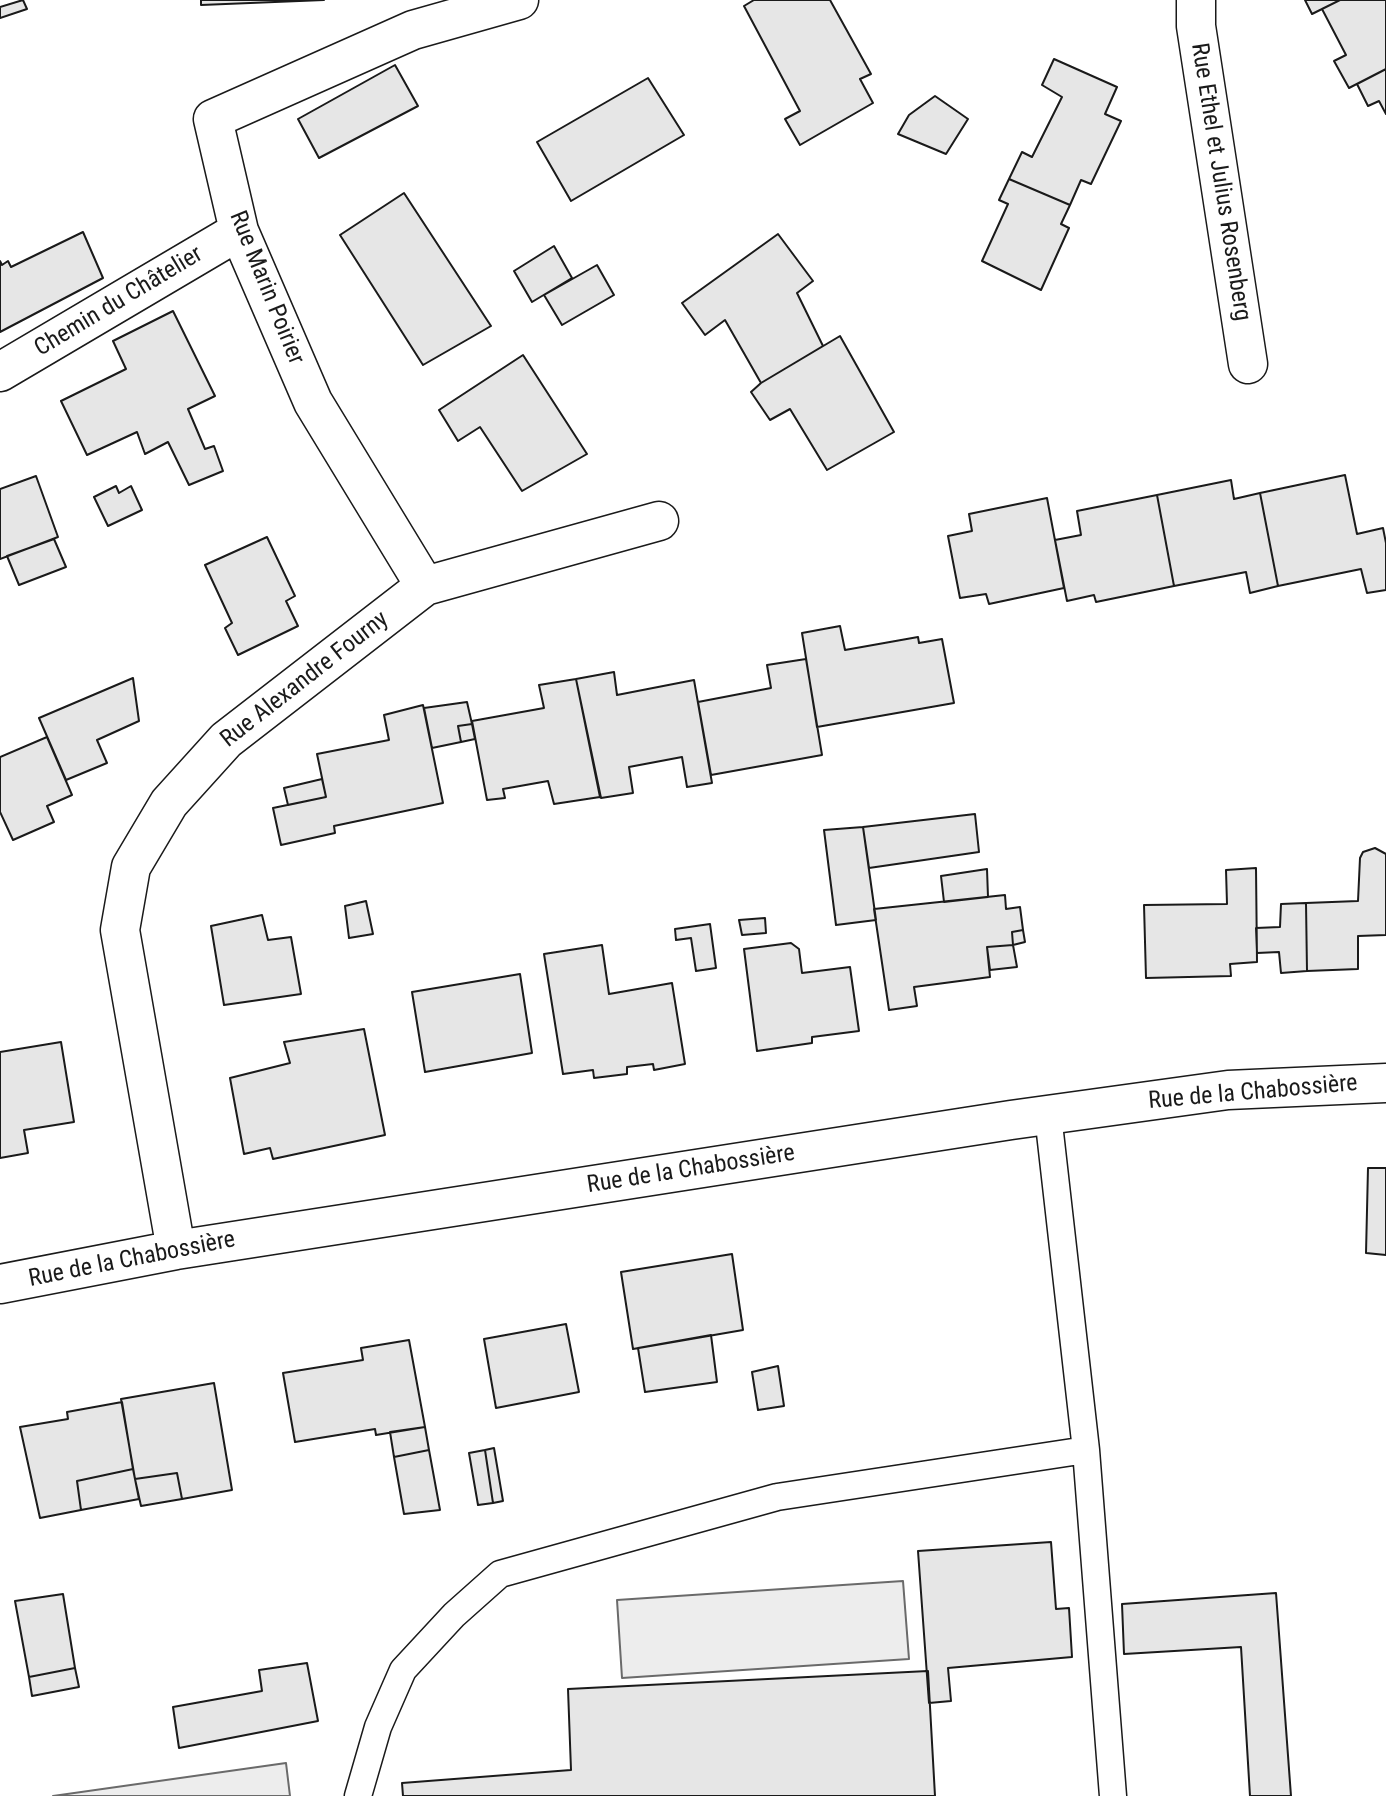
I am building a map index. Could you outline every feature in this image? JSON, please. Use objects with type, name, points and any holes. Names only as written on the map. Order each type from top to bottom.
[{"type":"street","name":"Rue Marin Poirier","points":[[425,586],[313,401],[239,231],[213,119],[413,30],[519,0]]},
{"type":"street","name":"Rue Ethel et Julius Rosenberg","points":[[1196,0],[1196,26],[1248,364]]},
{"type":"street","name":"Chemin du Châtelier","points":[[0,372],[239,231]]},
{"type":"street","name":"Rue Alexandre Fourny","points":[[176,1250],[120,930],[131,867],[169,803],[226,740],[425,586],[659,522]]},
{"type":"street","name":"Rue de la Chabossière","points":[[0,1284],[176,1250],[1048,1115],[1228,1090],[1386,1083]]},
{"type":"lane","points":[[1048,1115],[1086,1450],[1113,1796]]},
{"type":"lane","points":[[358,1796],[378,1727],[403,1670],[454,1615],[500,1574],[777,1497],[1086,1450]]},
{"type":"shaded area","points":[[903,1581],[909,1659],[622,1678],[617,1600]]},
{"type":"shaded area","points":[[286,1763],[290,1796],[53,1796]]},
{"type":"building","points":[[23,0],[27,9],[0,18],[0,7]]},
{"type":"building","points":[[201,0],[324,0],[201,5]]},
{"type":"building","points":[[754,0],[830,0],[871,74],[860,79],[873,103],[800,145],[785,119],[800,111],[744,6]]},
{"type":"building","points":[[1305,0],[1340,0],[1312,14]]},
{"type":"building","points":[[1340,0],[1386,0],[1386,69],[1349,88],[1334,61],[1346,55],[1322,9]]},
{"type":"building","points":[[1054,59],[1117,87],[1105,114],[1121,121],[1091,184],[1081,180],[1070,205],[1009,179],[1022,152],[1032,157],[1062,97],[1042,85]]},
{"type":"building","points":[[395,65],[418,106],[319,158],[298,119]]},
{"type":"building","points":[[1386,69],[1386,114],[1379,101],[1368,106],[1357,84]]},
{"type":"building","points":[[648,78],[684,135],[571,201],[537,142]]},
{"type":"building","points":[[935,96],[968,119],[946,154],[898,134],[909,115]]},
{"type":"building","points":[[1009,179],[1070,205],[1061,224],[1069,228],[1041,290],[982,261],[1008,204],[999,200]]},
{"type":"building","points":[[404,193],[491,326],[423,365],[340,235]]},
{"type":"building","points":[[83,232],[103,278],[0,332],[0,261],[2,265],[8,261],[11,267]]},
{"type":"building","points":[[778,234],[813,281],[797,293],[823,346],[761,383],[725,320],[705,335],[682,303]]},
{"type":"building","points":[[554,246],[572,278],[532,302],[514,271]]},
{"type":"building","points":[[597,265],[614,295],[562,325],[544,295]]},
{"type":"building","points":[[173,311],[215,396],[188,409],[205,449],[214,446],[223,471],[189,485],[168,442],[145,454],[137,432],[87,455],[61,401],[126,369],[113,341]]},
{"type":"building","points":[[840,336],[894,432],[827,470],[790,409],[770,420],[751,392],[761,383]]},
{"type":"building","points":[[523,355],[587,454],[522,491],[480,427],[458,441],[439,410]]},
{"type":"building","points":[[1345,475],[1357,534],[1383,528],[1386,543],[1386,590],[1367,593],[1361,569],[1278,586],[1260,493]]},
{"type":"building","points":[[36,476],[58,537],[0,559],[0,489]]},
{"type":"building","points":[[1231,480],[1234,499],[1260,493],[1278,586],[1250,593],[1246,572],[1174,586],[1157,495]]},
{"type":"building","points":[[116,486],[119,493],[131,486],[142,510],[108,526],[94,497]]},
{"type":"building","points":[[1157,495],[1174,586],[1096,602],[1094,595],[1067,601],[1055,540],[1081,535],[1077,511]]},
{"type":"building","points":[[1047,498],[1064,588],[989,604],[986,594],[960,598],[948,536],[972,531],[969,514]]},
{"type":"building","points":[[267,537],[295,596],[286,601],[298,626],[238,655],[225,628],[232,623],[205,565]]},
{"type":"building","points":[[54,539],[66,567],[19,585],[7,556]]},
{"type":"building","points":[[840,626],[845,650],[918,637],[919,643],[942,639],[954,703],[817,727],[802,633]]},
{"type":"building","points":[[806,659],[822,755],[711,775],[698,702],[771,688],[767,665]]},
{"type":"building","points":[[614,672],[617,695],[694,680],[712,783],[687,787],[682,757],[629,767],[633,793],[601,798],[576,679]]},
{"type":"building","points":[[133,678],[139,721],[97,740],[107,763],[66,780],[39,718]]},
{"type":"building","points":[[576,679],[600,797],[554,804],[548,781],[503,789],[505,798],[487,800],[472,721],[544,708],[539,685]]},
{"type":"building","points":[[467,702],[472,724],[458,726],[461,742],[432,748],[424,708]]},
{"type":"building","points":[[423,705],[443,803],[334,826],[335,833],[281,845],[273,808],[326,797],[317,754],[389,740],[384,715]]},
{"type":"building","points":[[472,724],[475,739],[461,742],[458,726]]},
{"type":"building","points":[[47,737],[72,795],[47,806],[54,822],[13,840],[0,812],[0,757]]},
{"type":"building","points":[[322,779],[326,797],[288,805],[284,788]]},
{"type":"building","points":[[975,814],[979,852],[869,868],[863,827]]},
{"type":"building","points":[[863,827],[876,920],[836,925],[824,830]]},
{"type":"building","points":[[1375,848],[1386,854],[1386,935],[1358,936],[1358,969],[1307,971],[1306,903],[1358,901],[1360,858],[1363,852]]},
{"type":"building","points":[[1256,868],[1257,962],[1230,964],[1231,976],[1146,978],[1144,905],[1227,904],[1226,870]]},
{"type":"building","points":[[987,869],[988,897],[944,902],[941,876]]},
{"type":"building","points":[[1005,895],[1006,909],[1020,907],[1023,930],[1012,932],[1013,945],[987,947],[990,977],[914,987],[917,1006],[889,1010],[874,909]]},
{"type":"building","points":[[366,901],[373,934],[349,938],[345,906]]},
{"type":"building","points":[[1306,903],[1307,971],[1281,973],[1279,952],[1257,953],[1256,928],[1280,927],[1281,904]]},
{"type":"building","points":[[262,915],[268,940],[291,937],[301,994],[224,1005],[211,926]]},
{"type":"building","points":[[765,918],[766,933],[742,935],[739,920]]},
{"type":"building","points":[[710,924],[716,968],[696,971],[691,938],[676,940],[675,929]]},
{"type":"building","points":[[1023,930],[1025,942],[1013,945],[1012,932]]},
{"type":"building","points":[[791,943],[799,949],[802,973],[850,967],[859,1031],[812,1037],[812,1043],[757,1051],[744,949]]},
{"type":"building","points":[[602,945],[609,994],[672,983],[685,1064],[654,1070],[653,1064],[627,1067],[627,1074],[594,1078],[593,1070],[563,1074],[544,954]]},
{"type":"building","points":[[1013,945],[1017,967],[990,970],[987,947]]},
{"type":"building","points":[[520,974],[532,1053],[425,1072],[412,992]]},
{"type":"building","points":[[364,1029],[385,1135],[273,1159],[270,1148],[244,1154],[230,1078],[290,1063],[284,1042]]},
{"type":"building","points":[[61,1042],[74,1122],[24,1130],[28,1153],[0,1158],[0,1052]]},
{"type":"building","points":[[1368,1168],[1386,1168],[1386,1255],[1366,1253]]},
{"type":"building","points":[[732,1254],[743,1330],[633,1349],[621,1272]]},
{"type":"building","points":[[566,1324],[579,1392],[496,1408],[484,1339]]},
{"type":"building","points":[[711,1335],[717,1382],[645,1392],[638,1348]]},
{"type":"building","points":[[409,1340],[425,1427],[376,1435],[375,1429],[295,1442],[283,1373],[363,1360],[361,1348]]},
{"type":"building","points":[[778,1366],[784,1406],[758,1410],[752,1372]]},
{"type":"building","points":[[214,1383],[232,1490],[182,1499],[177,1473],[135,1479],[121,1399]]},
{"type":"building","points":[[122,1402],[133,1469],[77,1481],[81,1510],[40,1518],[20,1427],[68,1419],[67,1412]]},
{"type":"building","points":[[425,1427],[429,1450],[394,1457],[390,1432]]},
{"type":"building","points":[[494,1448],[503,1501],[493,1503],[485,1450]]},
{"type":"building","points":[[429,1450],[440,1510],[404,1514],[394,1457]]},
{"type":"building","points":[[485,1450],[493,1503],[478,1505],[469,1453]]},
{"type":"building","points":[[133,1469],[139,1499],[81,1510],[77,1481]]},
{"type":"building","points":[[177,1473],[182,1499],[141,1506],[135,1479]]},
{"type":"building","points":[[1051,1542],[1056,1609],[1069,1608],[1072,1657],[948,1668],[951,1701],[929,1703],[918,1551]]},
{"type":"building","points":[[1276,1593],[1291,1796],[1250,1796],[1241,1647],[1124,1654],[1122,1604]]},
{"type":"building","points":[[63,1594],[75,1668],[29,1677],[15,1601]]},
{"type":"building","points":[[307,1663],[318,1721],[179,1748],[173,1707],[262,1691],[259,1670]]},
{"type":"building","points":[[75,1668],[79,1687],[32,1696],[29,1677]]},
{"type":"building","points":[[928,1671],[935,1796],[403,1796],[402,1783],[571,1770],[568,1689]]}]
